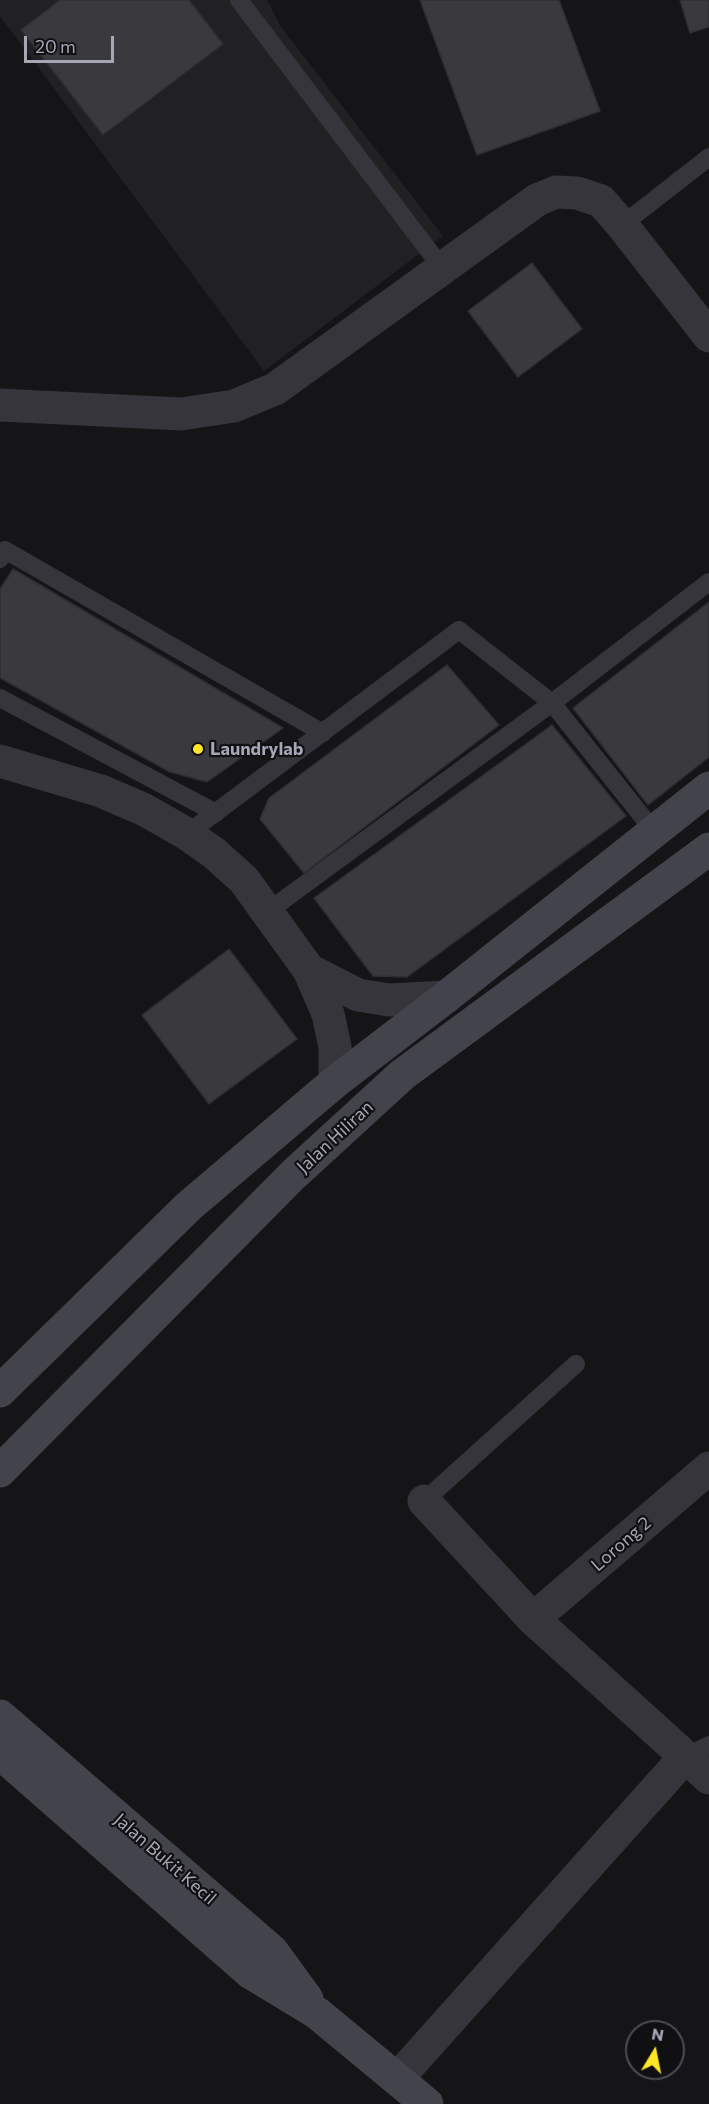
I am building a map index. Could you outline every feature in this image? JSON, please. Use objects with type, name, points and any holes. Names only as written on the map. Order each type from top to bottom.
[{"type":"main road","points":[[0,1391],[189,1206],[335,1082],[709,788]]},
{"type":"main road","name":"Jalan Hiliran","points":[[0,1471],[293,1175],[402,1074],[709,849]]},
{"type":"main road","name":"Jalan Bukit Kecil","points":[[0,1716],[272,1951],[317,2013]]},
{"type":"main road","name":"Jalan Bukit Kecil","points":[[0,1753],[251,1972],[317,2013],[427,2104]]},
{"type":"street","points":[[0,405],[181,414],[234,406],[275,389],[537,200],[556,192],[577,193],[601,201],[709,336]]},
{"type":"street","points":[[0,761],[101,791],[145,810],[187,834],[214,853],[244,880],[309,970],[328,1014],[335,1047],[335,1082]]},
{"type":"street","points":[[309,970],[358,995],[389,1000],[446,997]]},
{"type":"street","name":"Lorong 2","points":[[533,1619],[709,1468]]},
{"type":"street","points":[[424,1501],[533,1619],[697,1751],[709,1778]]},
{"type":"street","points":[[397,2079],[697,1751]]},
{"type":"lane","points":[[239,0],[442,268]]},
{"type":"lane","points":[[622,225],[709,157]]},
{"type":"lane","points":[[0,559],[5,550],[323,732]]},
{"type":"lane","points":[[267,912],[552,703],[709,582]]},
{"type":"lane","points":[[187,834],[459,630],[552,703],[653,830]]},
{"type":"lane","points":[[0,698],[216,813]]},
{"type":"lane","points":[[424,1501],[576,1364]]},
{"type":"shaded area","points":[[0,0],[267,0],[281,27],[443,236],[264,371],[0,16]]},
{"type":"building","points":[[60,0],[189,0],[223,44],[103,135],[21,30]]},
{"type":"building","points":[[420,0],[559,0],[600,111],[477,155]]},
{"type":"building","points":[[680,0],[709,0],[709,27],[690,33]]},
{"type":"building","points":[[532,263],[582,329],[518,377],[468,311]]},
{"type":"building","points":[[13,569],[283,728],[207,782],[170,772],[0,678],[0,589]]},
{"type":"building","points":[[709,602],[709,757],[648,805],[573,708]]},
{"type":"building","points":[[447,665],[499,725],[304,873],[260,819],[269,798]]},
{"type":"building","points":[[552,725],[626,816],[407,977],[373,976],[314,898]]},
{"type":"building","points":[[229,949],[297,1039],[209,1104],[142,1015]]},
{"type":"place","name":"Laundrylab","points":[[198,749]]}]
